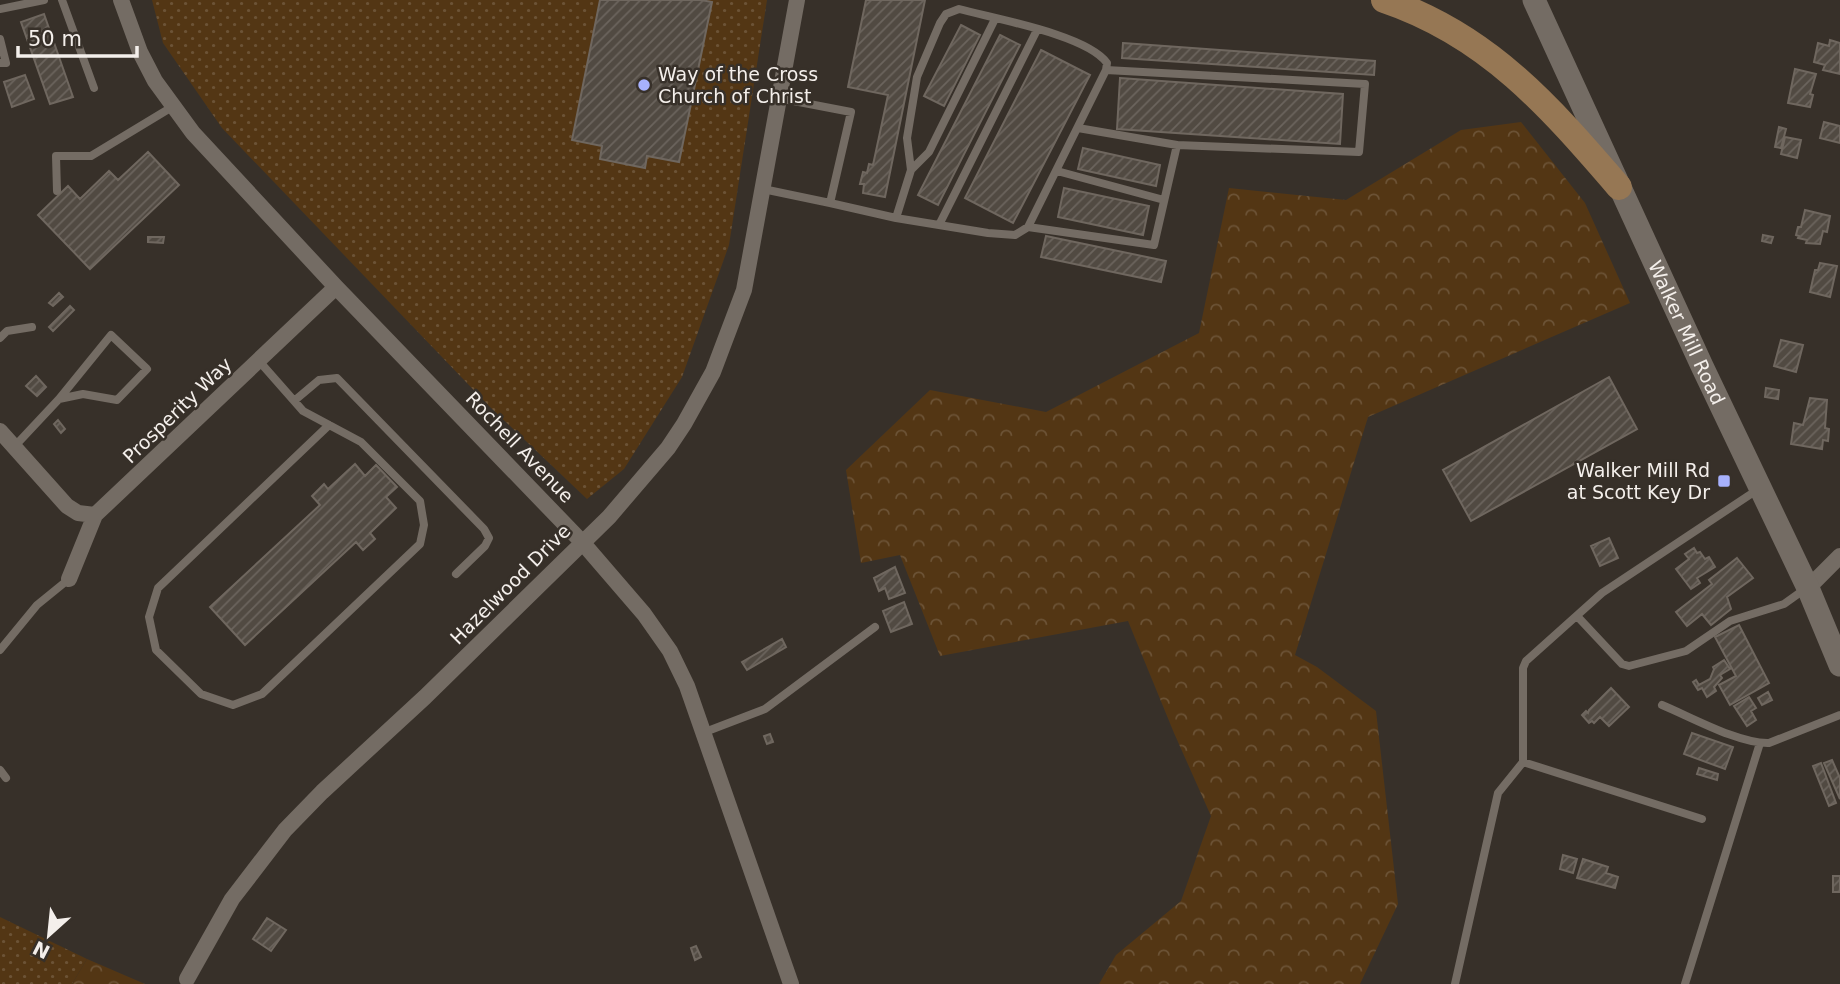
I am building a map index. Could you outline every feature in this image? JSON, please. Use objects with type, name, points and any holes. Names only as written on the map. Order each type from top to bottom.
[{"type":"main road","points":[[1384,0],[1421,13],[1507,69],[1552,110],[1619,187]]},
{"type":"street","name":"Rochell Avenue","points":[[121,0],[140,52],[172,107],[216,159],[582,542],[616,580],[670,651],[705,732],[791,984]]},
{"type":"street","name":"Hazelwood Drive","points":[[186,982],[232,899],[285,830],[624,501],[668,448],[708,381],[744,290],[797,0]]},
{"type":"street","name":"Walker Mill Road","points":[[1534,0],[1808,588],[1840,665]]},
{"type":"street","name":"Prosperity Way","points":[[69,579],[95,515],[337,287]]},
{"type":"street","points":[[0,430],[67,506],[78,513],[95,515]]},
{"type":"street","points":[[1808,588],[1840,556]]},
{"type":"lane","points":[[0,9],[44,0]]},
{"type":"lane","points":[[62,0],[94,88]]},
{"type":"lane","points":[[763,188],[896,218],[1015,235],[1028,227],[1106,70],[1107,63],[1100,54],[1078,41],[960,9],[946,14],[916,76],[907,138],[911,170],[896,218]]},
{"type":"lane","points":[[911,170],[929,152],[995,19]]},
{"type":"lane","points":[[939,225],[1037,30]]},
{"type":"lane","points":[[0,39],[6,63],[0,63]]},
{"type":"lane","points":[[1078,128],[1177,145],[1359,152],[1365,84],[1106,70]]},
{"type":"lane","points":[[778,98],[851,112],[830,203]]},
{"type":"lane","points":[[57,191],[56,156],[91,156],[172,107]]},
{"type":"lane","points":[[1028,227],[1154,245],[1177,145]]},
{"type":"lane","points":[[1057,171],[1164,200]]},
{"type":"lane","points":[[0,338],[7,331],[32,327]]},
{"type":"lane","points":[[15,447],[59,399],[111,335],[147,369],[117,400],[83,394],[59,399]]},
{"type":"lane","points":[[259,361],[303,411],[361,442],[420,501],[424,525],[420,544],[262,694],[233,705],[201,694],[156,650],[149,617],[158,588],[329,425]]},
{"type":"lane","points":[[294,401],[319,380],[337,379],[485,529],[489,538],[485,546],[456,573]]},
{"type":"lane","points":[[1455,984],[1498,793],[1523,762],[1523,668],[1526,661],[1602,593],[1760,489]]},
{"type":"lane","points":[[0,650],[37,605],[69,579]]},
{"type":"lane","points":[[1577,616],[1622,664],[1629,666],[1686,651],[1730,621],[1784,604],[1808,588]]},
{"type":"lane","points":[[705,732],[765,709],[875,627]]},
{"type":"lane","points":[[1662,705],[1745,740],[1760,743],[1769,743],[1840,715]]},
{"type":"lane","points":[[1685,984],[1760,743]]},
{"type":"lane","points":[[1523,762],[1702,818]]},
{"type":"lane","points":[[0,770],[6,778]]},
{"type":"green space","points":[[152,0],[767,0],[729,245],[682,377],[624,469],[587,499],[490,407],[222,128],[163,43]]},
{"type":"green space","points":[[1521,122],[1585,203],[1630,303],[1368,417],[1295,655],[1317,667],[1376,711],[1398,904],[1360,984],[1099,984],[1116,955],[1181,901],[1211,816],[1128,621],[940,656],[900,555],[861,563],[846,470],[930,390],[1046,412],[1199,333],[1229,188],[1346,200],[1461,130]]},
{"type":"green space","points":[[0,917],[87,959],[72,984],[0,984]]},
{"type":"green space","points":[[87,959],[145,984],[72,984]]},
{"type":"building","points":[[600,0],[712,2],[679,162],[647,156],[645,168],[600,159],[602,146],[572,140]]},
{"type":"building","points":[[866,0],[925,0],[885,197],[863,193],[864,184],[860,184],[863,172],[867,173],[869,164],[873,165],[888,95],[848,87]]},
{"type":"building","points":[[44,14],[73,97],[50,104],[21,22]]},
{"type":"building","points":[[961,25],[980,35],[944,106],[924,96]]},
{"type":"building","points":[[1000,35],[1020,45],[938,205],[918,195]]},
{"type":"building","points":[[1830,40],[1840,43],[1840,74],[1823,70],[1825,65],[1814,62],[1818,43],[1829,46]]},
{"type":"building","points":[[1123,43],[1375,61],[1374,75],[1122,58]]},
{"type":"building","points":[[1041,50],[1090,75],[1013,223],[965,198]]},
{"type":"building","points":[[1795,69],[1816,74],[1810,94],[1813,95],[1810,107],[1788,103]]},
{"type":"building","points":[[25,75],[34,99],[12,107],[4,82]]},
{"type":"building","points":[[1120,78],[1343,94],[1340,144],[1117,129]]},
{"type":"building","points":[[1824,122],[1840,126],[1840,143],[1820,138]]},
{"type":"building","points":[[1779,127],[1786,129],[1781,148],[1775,147]]},
{"type":"building","points":[[1785,137],[1801,140],[1797,158],[1781,154]]},
{"type":"building","points":[[1083,148],[1160,165],[1156,186],[1078,169]]},
{"type":"building","points":[[148,152],[179,185],[90,269],[38,215],[68,186],[80,199],[109,171],[118,180]]},
{"type":"building","points":[[1064,188],[1149,206],[1143,235],[1058,217]]},
{"type":"building","points":[[1805,210],[1830,216],[1827,232],[1823,231],[1820,244],[1806,243],[1807,240],[1796,235]]},
{"type":"building","points":[[1763,235],[1773,237],[1771,243],[1762,241]]},
{"type":"building","points":[[1046,236],[1166,261],[1161,282],[1041,257]]},
{"type":"building","points":[[148,237],[164,237],[163,243],[148,242]]},
{"type":"building","points":[[1820,263],[1837,266],[1830,297],[1810,292],[1815,270],[1818,270]]},
{"type":"building","points":[[59,293],[63,297],[53,306],[49,303]]},
{"type":"building","points":[[70,306],[74,310],[53,331],[49,327]]},
{"type":"building","points":[[1781,340],[1803,345],[1796,372],[1774,366]]},
{"type":"building","points":[[36,376],[46,387],[37,396],[26,386]]},
{"type":"building","points":[[1609,377],[1637,429],[1471,521],[1443,470]]},
{"type":"building","points":[[1766,388],[1779,390],[1778,399],[1765,397]]},
{"type":"building","points":[[1810,398],[1827,400],[1825,428],[1829,429],[1828,441],[1823,440],[1822,449],[1791,444],[1794,423],[1803,425]]},
{"type":"building","points":[[58,420],[65,429],[61,433],[54,424]]},
{"type":"building","points":[[355,464],[365,476],[376,465],[397,487],[386,497],[396,508],[370,533],[375,539],[363,550],[356,542],[245,645],[210,607],[320,505],[312,496],[324,484],[328,489]]},
{"type":"building","points":[[1609,538],[1618,558],[1600,566],[1591,546]]},
{"type":"building","points":[[1694,548],[1705,559],[1709,557],[1715,567],[1697,578],[1700,583],[1691,589],[1676,569],[1689,559],[1685,554]]},
{"type":"building","points":[[1737,558],[1753,578],[1727,597],[1731,609],[1711,625],[1702,614],[1687,626],[1676,612],[1712,584],[1709,580]]},
{"type":"building","points":[[895,567],[905,593],[889,599],[885,588],[879,591],[874,578]]},
{"type":"building","points":[[904,602],[912,624],[891,632],[883,611]]},
{"type":"building","points":[[1739,625],[1769,683],[1730,705],[1719,685],[1736,676],[1715,637]]},
{"type":"building","points":[[782,639],[786,647],[747,670],[742,662]]},
{"type":"building","points":[[1724,660],[1730,669],[1720,675],[1722,678],[1714,687],[1716,691],[1707,697],[1702,688],[1698,690],[1693,682],[1696,680],[1699,685],[1710,679],[1713,667]]},
{"type":"building","points":[[1611,688],[1629,707],[1609,726],[1600,717],[1594,723],[1589,723],[1582,715],[1586,711],[1588,713]]},
{"type":"building","points":[[1768,692],[1772,700],[1762,705],[1758,698]]},
{"type":"building","points":[[1749,697],[1756,708],[1751,711],[1756,720],[1747,726],[1734,706]]},
{"type":"building","points":[[1692,733],[1733,747],[1725,769],[1684,754]]},
{"type":"building","points":[[770,734],[773,742],[767,744],[764,736]]},
{"type":"building","points":[[1832,760],[1840,778],[1840,799],[1824,763]]},
{"type":"building","points":[[1821,763],[1836,803],[1829,806],[1813,766]]},
{"type":"building","points":[[1699,768],[1718,774],[1717,780],[1697,774]]},
{"type":"building","points":[[1563,855],[1577,859],[1573,873],[1560,869]]},
{"type":"building","points":[[1583,859],[1608,867],[1606,873],[1618,877],[1615,888],[1577,878]]},
{"type":"building","points":[[1833,876],[1840,876],[1840,892],[1833,892]]},
{"type":"building","points":[[267,918],[286,930],[271,951],[253,939]]},
{"type":"building","points":[[696,946],[701,957],[695,960],[691,948]]},
{"type":"place","name":"Way of the Cross Church of Christ","points":[[644,85]]},
{"type":"place","name":"Walker Mill Rd at Scott Key Dr","points":[[1724,481]]}]
